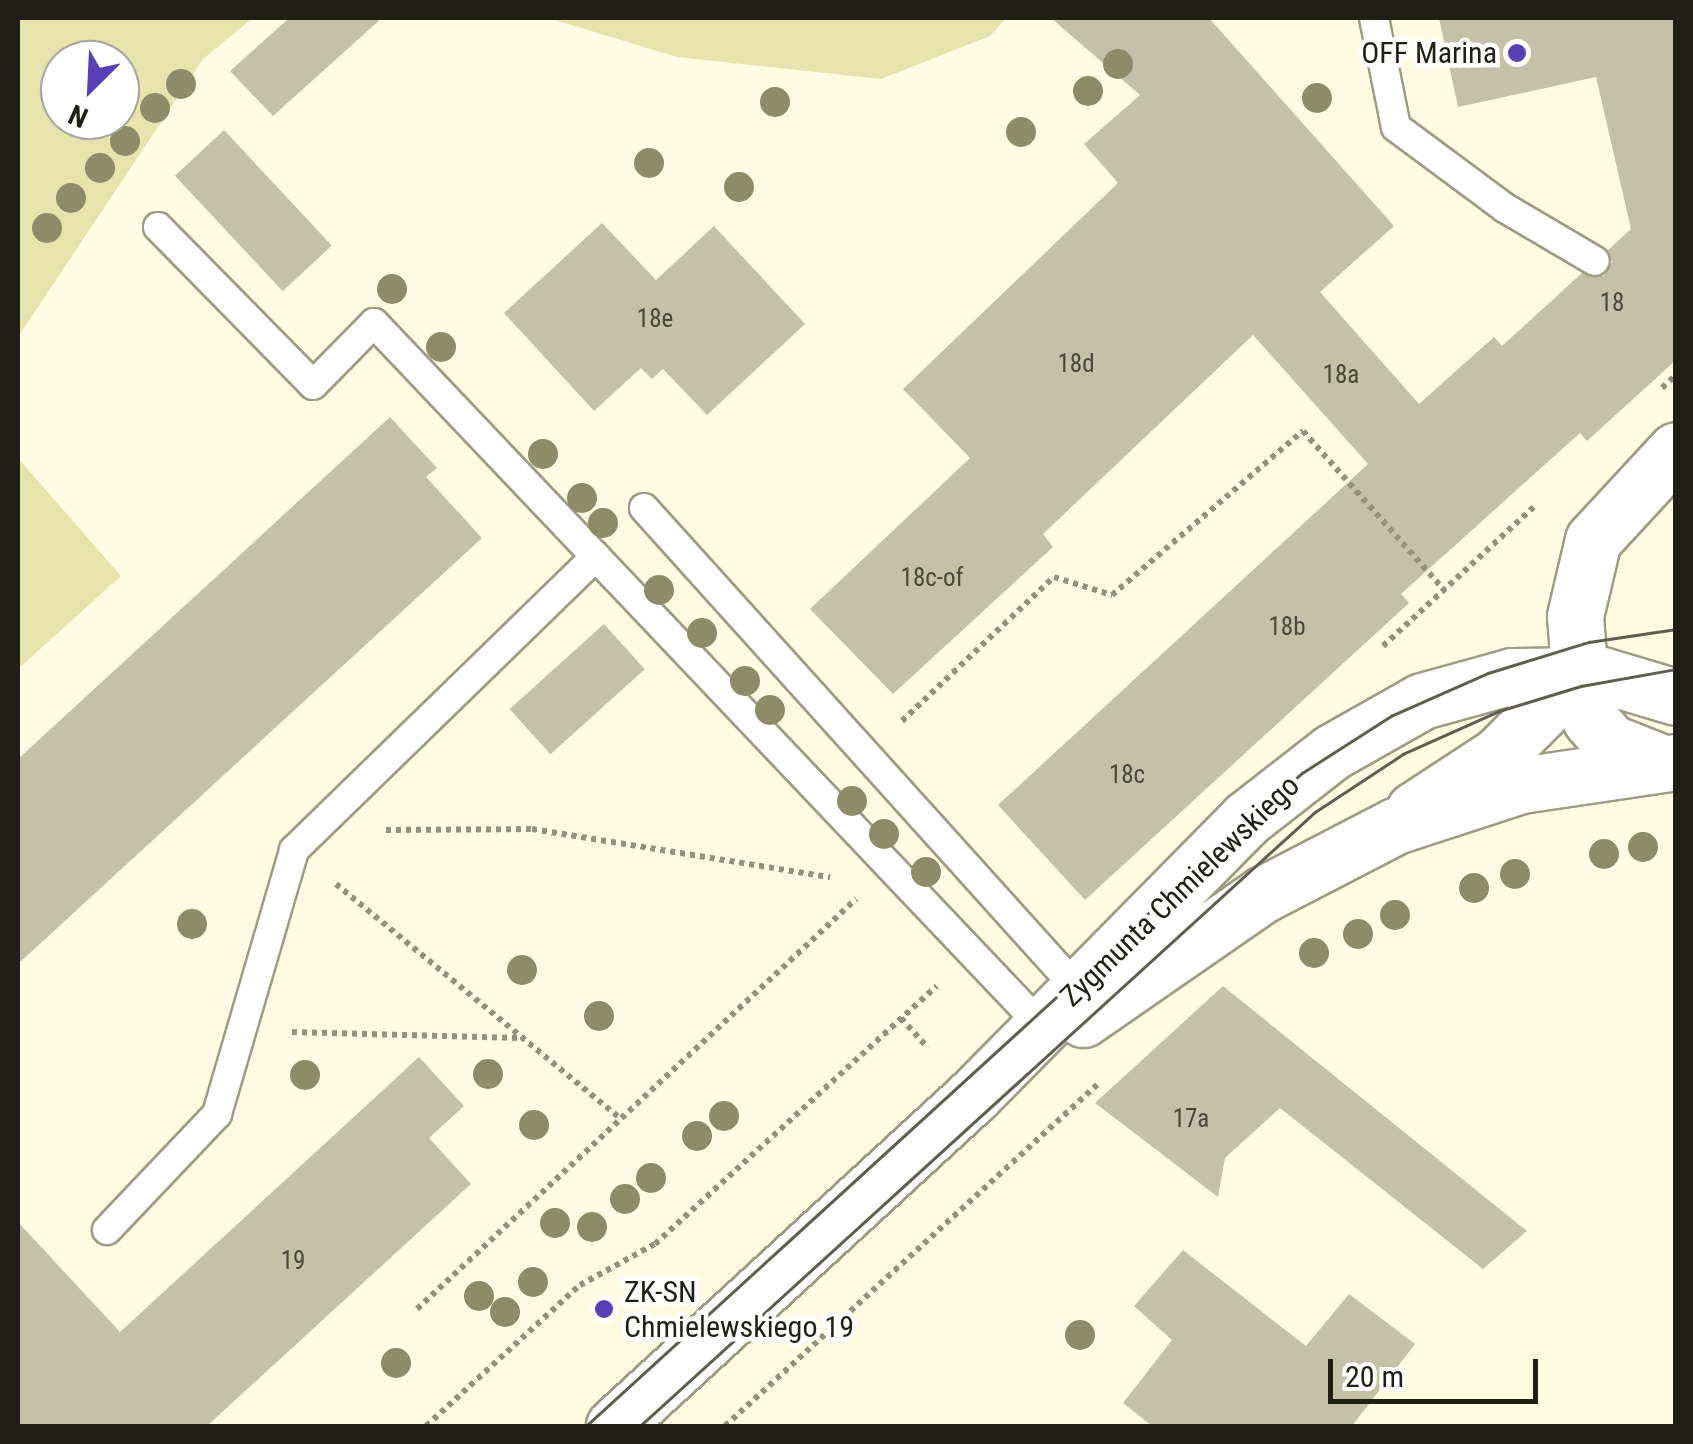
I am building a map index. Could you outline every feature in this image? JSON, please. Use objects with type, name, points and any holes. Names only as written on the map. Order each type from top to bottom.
[{"type":"street","points":[[1580,673],[1576,593],[1587,550],[1602,525],[1676,450]]},
{"type":"street","name":"Zygmunta Chmielewskiego","points":[[614,1426],[973,1096],[1067,1016],[1246,820],[1360,733],[1458,688],[1512,676],[1580,673],[1676,697]]},
{"type":"street","name":"Zygmunta Chmielewskiego","points":[[1580,673],[1584,705],[1600,732],[1669,763]]},
{"type":"street","name":"Zygmunta Chmielewskiego","points":[[1067,1016],[1244,906],[1476,772],[1580,673]]},
{"type":"street","name":"Zygmunta Chmielewskiego","points":[[1333,854],[1493,793],[1669,763]]},
{"type":"lane","points":[[1374,18],[1396,127],[1505,208],[1595,261]]},
{"type":"lane","points":[[158,227],[313,385],[374,323],[596,556],[1067,1016]]},
{"type":"lane","points":[[644,508],[868,752],[1067,1016]]},
{"type":"lane","points":[[107,1230],[217,1114],[303,840],[596,556]]},
{"type":"path","points":[[868,752],[1054,578],[1112,596],[1302,431],[1444,590]]},
{"type":"path","points":[[303,840],[532,829],[834,878]]},
{"type":"path","points":[[303,840],[621,1119]]},
{"type":"path","points":[[417,1309],[871,884]]},
{"type":"path","points":[[426,1426],[580,1285],[654,1244],[901,1018],[928,1048]]},
{"type":"path","points":[[240,1031],[526,1038]]},
{"type":"path","points":[[726,1426],[1113,1070]]},
{"type":"path","points":[[1017,1145],[1024,1152]]},
{"type":"shaded area","points":[[18,18],[253,18],[203,59],[18,337]]},
{"type":"shaded area","points":[[548,18],[1006,18],[990,36],[881,79],[677,57]]},
{"type":"shaded area","points":[[18,458],[121,576],[18,669]]},
{"type":"building","points":[[289,18],[382,18],[273,116],[230,71]]},
{"type":"building","points":[[1051,18],[1209,18],[1394,226],[1320,292],[1419,404],[1494,337],[1502,346],[1582,273],[1604,276],[1612,262],[1608,250],[1631,229],[1596,77],[1458,107],[1439,18],[1676,18],[1676,360],[1587,441],[1580,433],[1401,594],[1409,603],[1085,900],[998,805],[1368,464],[1253,335],[1043,534],[1053,547],[893,694],[810,609],[970,458],[903,389],[1118,183],[1084,144],[1140,95]]},
{"type":"building","points":[[224,130],[332,246],[283,291],[175,176]]},
{"type":"building","points":[[602,223],[656,280],[714,226],[805,324],[707,415],[663,369],[652,379],[641,368],[594,411],[504,313]]},
{"type":"building","points":[[390,417],[437,468],[426,477],[482,538],[18,964],[18,759]]},
{"type":"building","points":[[604,624],[645,669],[550,754],[510,709]]},
{"type":"building","points":[[1223,986],[1527,1231],[1483,1269],[1280,1108],[1225,1158],[1218,1197],[1095,1103]]},
{"type":"building","points":[[419,1057],[464,1106],[429,1138],[471,1184],[207,1426],[18,1426],[18,1222],[120,1332]]},
{"type":"building","points":[[1183,1250],[1306,1346],[1349,1294],[1415,1344],[1352,1426],[1152,1426],[1123,1403],[1172,1340],[1134,1306]]},
{"type":"tram line","points":[[586,1426],[1302,773],[1391,716],[1488,673],[1589,642],[1676,629]]},
{"type":"tram line","points":[[640,1426],[1315,812],[1403,754],[1499,711],[1581,686],[1676,669]]},
{"type":"place","name":"OFF Marina","points":[[1517,53]]},
{"type":"place","name":"ZK-SN Chmielewskiego 19","points":[[604,1309]]}]
